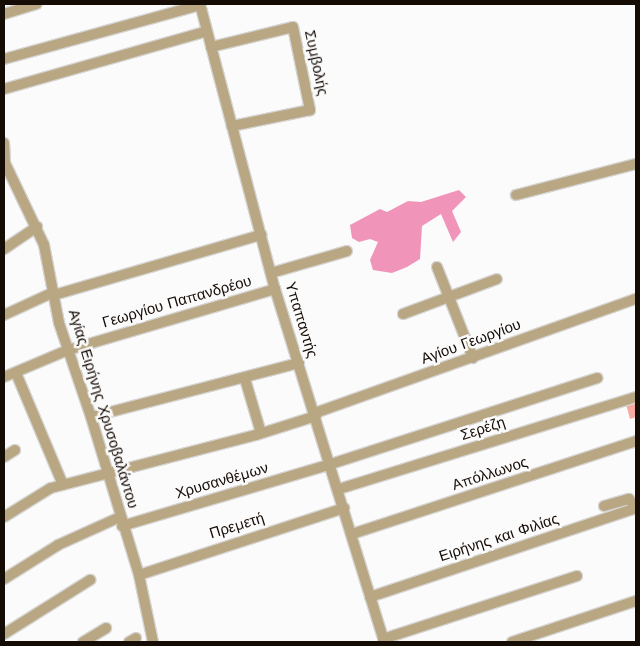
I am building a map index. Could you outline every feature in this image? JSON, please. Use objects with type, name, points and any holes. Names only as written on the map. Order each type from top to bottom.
[{"type":"street","points":[[4,14],[36,4]]},
{"type":"street","points":[[4,59],[200,4]]},
{"type":"street","name":"Υπαπαντής","points":[[200,4],[275,289],[339,489],[383,640]]},
{"type":"street","name":"Συμβολής","points":[[211,47],[292,27],[310,110],[232,126]]},
{"type":"street","points":[[4,89],[207,31]]},
{"type":"street","points":[[4,143],[4,163]]},
{"type":"street","name":"Αγίας Ειρήνης Χρυσοβαλάντου","points":[[4,163],[36,227],[68,350],[91,417],[121,521],[139,575],[153,642]]},
{"type":"street","points":[[516,195],[636,164]]},
{"type":"street","points":[[4,249],[36,227]]},
{"type":"street","points":[[4,315],[54,293],[261,235]]},
{"type":"street","points":[[271,273],[347,251]]},
{"type":"street","points":[[436,268],[473,358]]},
{"type":"street","points":[[403,314],[496,278]]},
{"type":"street","name":"Γεωργίου Παπανδρέου","points":[[4,377],[68,350],[275,289]]},
{"type":"street","name":"Αγίου Γεωργίου","points":[[4,517],[51,488],[261,433],[636,299]]},
{"type":"street","points":[[91,417],[245,379],[299,363]]},
{"type":"street","points":[[16,372],[63,485]]},
{"type":"street","name":"Χρυσανθέμων","points":[[4,579],[58,545],[121,521],[330,464],[597,378]]},
{"type":"street","points":[[245,379],[261,433]]},
{"type":"street","name":"Σερέζη","points":[[339,489],[636,397]]},
{"type":"street","name":"Απόλλωνος","points":[[352,534],[636,441]]},
{"type":"street","points":[[4,457],[15,450]]},
{"type":"street","points":[[604,506],[629,499],[636,508]]},
{"type":"street","name":"Πρεμετή","points":[[139,575],[344,508]]},
{"type":"street","name":"Ειρήνης και Φιλίας","points":[[370,597],[636,508]]},
{"type":"street","points":[[383,640],[577,576]]},
{"type":"street","points":[[4,634],[90,580]]},
{"type":"street","points":[[512,642],[636,600]]},
{"type":"street","points":[[83,642],[106,628]]},
{"type":"shaded area","points":[[459,190],[466,197],[452,211],[461,232],[453,242],[441,214],[422,226],[420,259],[392,273],[373,270],[370,260],[378,242],[370,239],[359,242],[352,238],[350,225],[380,209],[387,212],[408,201],[421,202]]},
{"type":"building","points":[[636,401],[636,417],[630,419],[626,404]]}]
